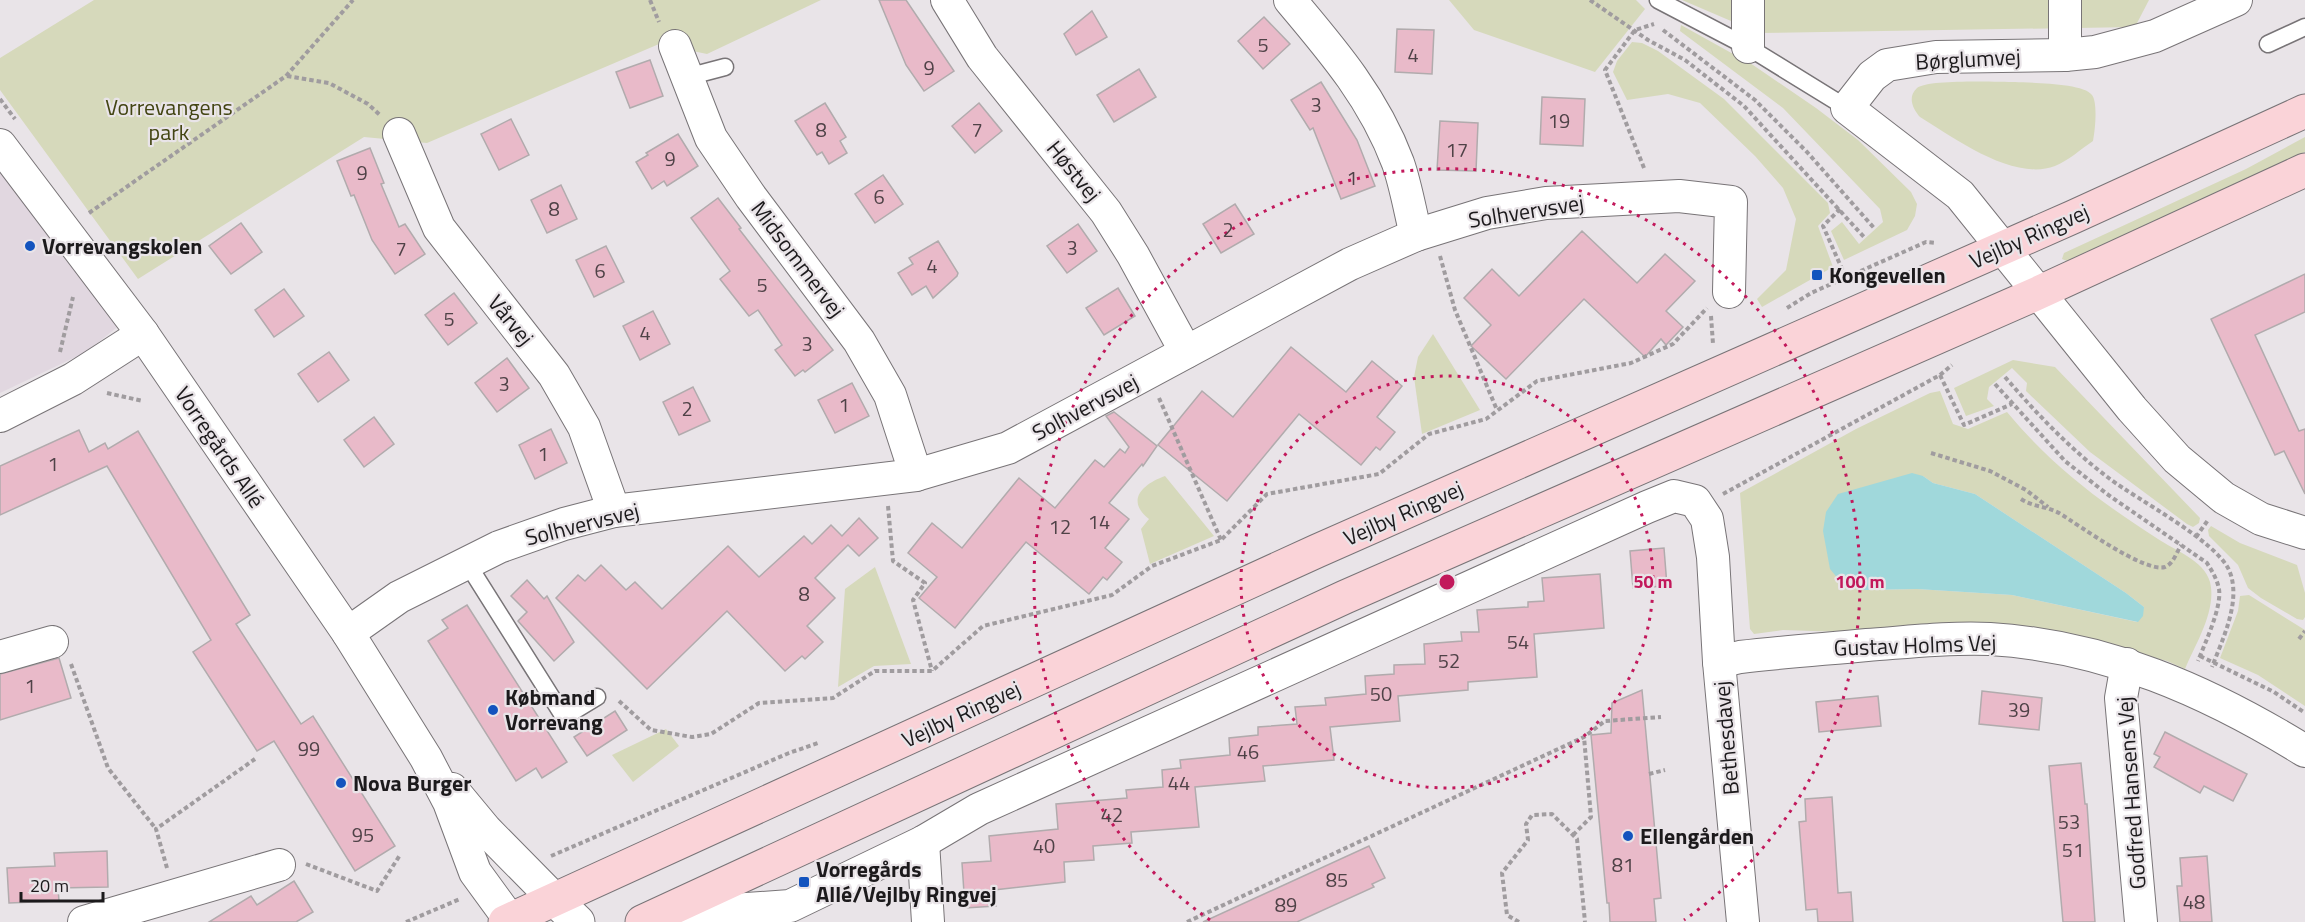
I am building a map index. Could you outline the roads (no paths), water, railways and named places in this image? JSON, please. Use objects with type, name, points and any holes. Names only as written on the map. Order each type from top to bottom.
[{"type":"main road","name":"Vejlby Ringvej","points":[[509,921],[566,911],[1317,551],[2002,248],[2305,111]]},
{"type":"main road","points":[[649,919],[1346,597],[2038,292],[2305,170]]},
{"type":"street","name":"Høstvej","points":[[947,0],[982,57],[1106,212],[1133,255],[1186,352]]},
{"type":"street","points":[[1290,0],[1343,63],[1378,117],[1424,232]]},
{"type":"street","points":[[1748,0],[1748,46]]},
{"type":"street","points":[[2065,0],[2065,55]]},
{"type":"street","name":"Børglumvej","points":[[1847,108],[1872,76],[1887,65],[1936,57],[2065,55],[2121,46],[2155,36],[2236,0]]},
{"type":"street","name":"Midsommervej","points":[[675,46],[711,138],[758,207],[859,341],[890,395],[916,475]]},
{"type":"street","points":[[1847,108],[1960,195],[2132,409],[2177,459],[2224,498],[2261,519],[2304,534]]},
{"type":"street","name":"Vårvej","points":[[399,134],[439,228],[554,375],[584,427],[614,511]]},
{"type":"street","name":"Vorregårds Allé","points":[[0,145],[143,334],[348,633],[426,758],[449,802],[470,864],[509,921]]},
{"type":"street","name":"Solhvervsvej","points":[[348,633],[399,597],[499,547],[564,524],[614,511],[916,475],[1008,448],[1350,264],[1424,232],[1487,213],[1546,203],[1649,197],[1679,196],[1731,202],[1729,292]]},
{"type":"street","points":[[0,416],[73,379],[143,334]]},
{"type":"street","points":[[649,919],[790,906],[923,842],[979,809],[1674,496],[1695,501],[1707,519],[1713,556],[1719,662]]},
{"type":"street","name":"Gustav Holms Vej","points":[[1719,662],[1746,656],[1906,642],[1989,639],[2051,646],[2127,664],[2195,691],[2268,728],[2305,752]]},
{"type":"street","points":[[0,657],[52,642]]},
{"type":"street","name":"Bethesdavej","points":[[1719,662],[1743,922]]},
{"type":"street","name":"Godfred Hansens Vej","points":[[2127,664],[2121,698],[2141,922]]},
{"type":"street","name":"Vorregårds Allé","points":[[426,758],[486,830],[566,911]]},
{"type":"street","points":[[923,842],[928,922]]},
{"type":"street","points":[[84,922],[279,865]]},
{"type":"lane","points":[[1658,0],[1748,46],[1847,108]]},
{"type":"lane","points":[[2268,44],[2305,27]]},
{"type":"lane","points":[[687,76],[725,67]]},
{"type":"lane","points":[[467,563],[564,717],[597,697]]},
{"type":"water","points":[[1912,473],[1923,476],[1933,483],[1975,494],[2126,593],[2144,607],[2143,616],[2138,622],[2012,595],[1917,589],[1862,590],[1840,581],[1830,569],[1823,531],[1826,512],[1838,494]]},
{"type":"place","name":"Vorrevangskolen","points":[[30,246]]},
{"type":"place","name":"Kongevellen","points":[[1817,275]]},
{"type":"place","name":"Købmand Vorrevang","points":[[493,710]]},
{"type":"place","name":"Nova Burger","points":[[341,783]]},
{"type":"place","name":"Ellengården","points":[[1628,836]]},
{"type":"place","name":"Vorregårds Allé/Vejlby Ringvej","points":[[804,882]]},
{"type":"park label","name":"Vorrevangens park","points":[[169,120]]}]
